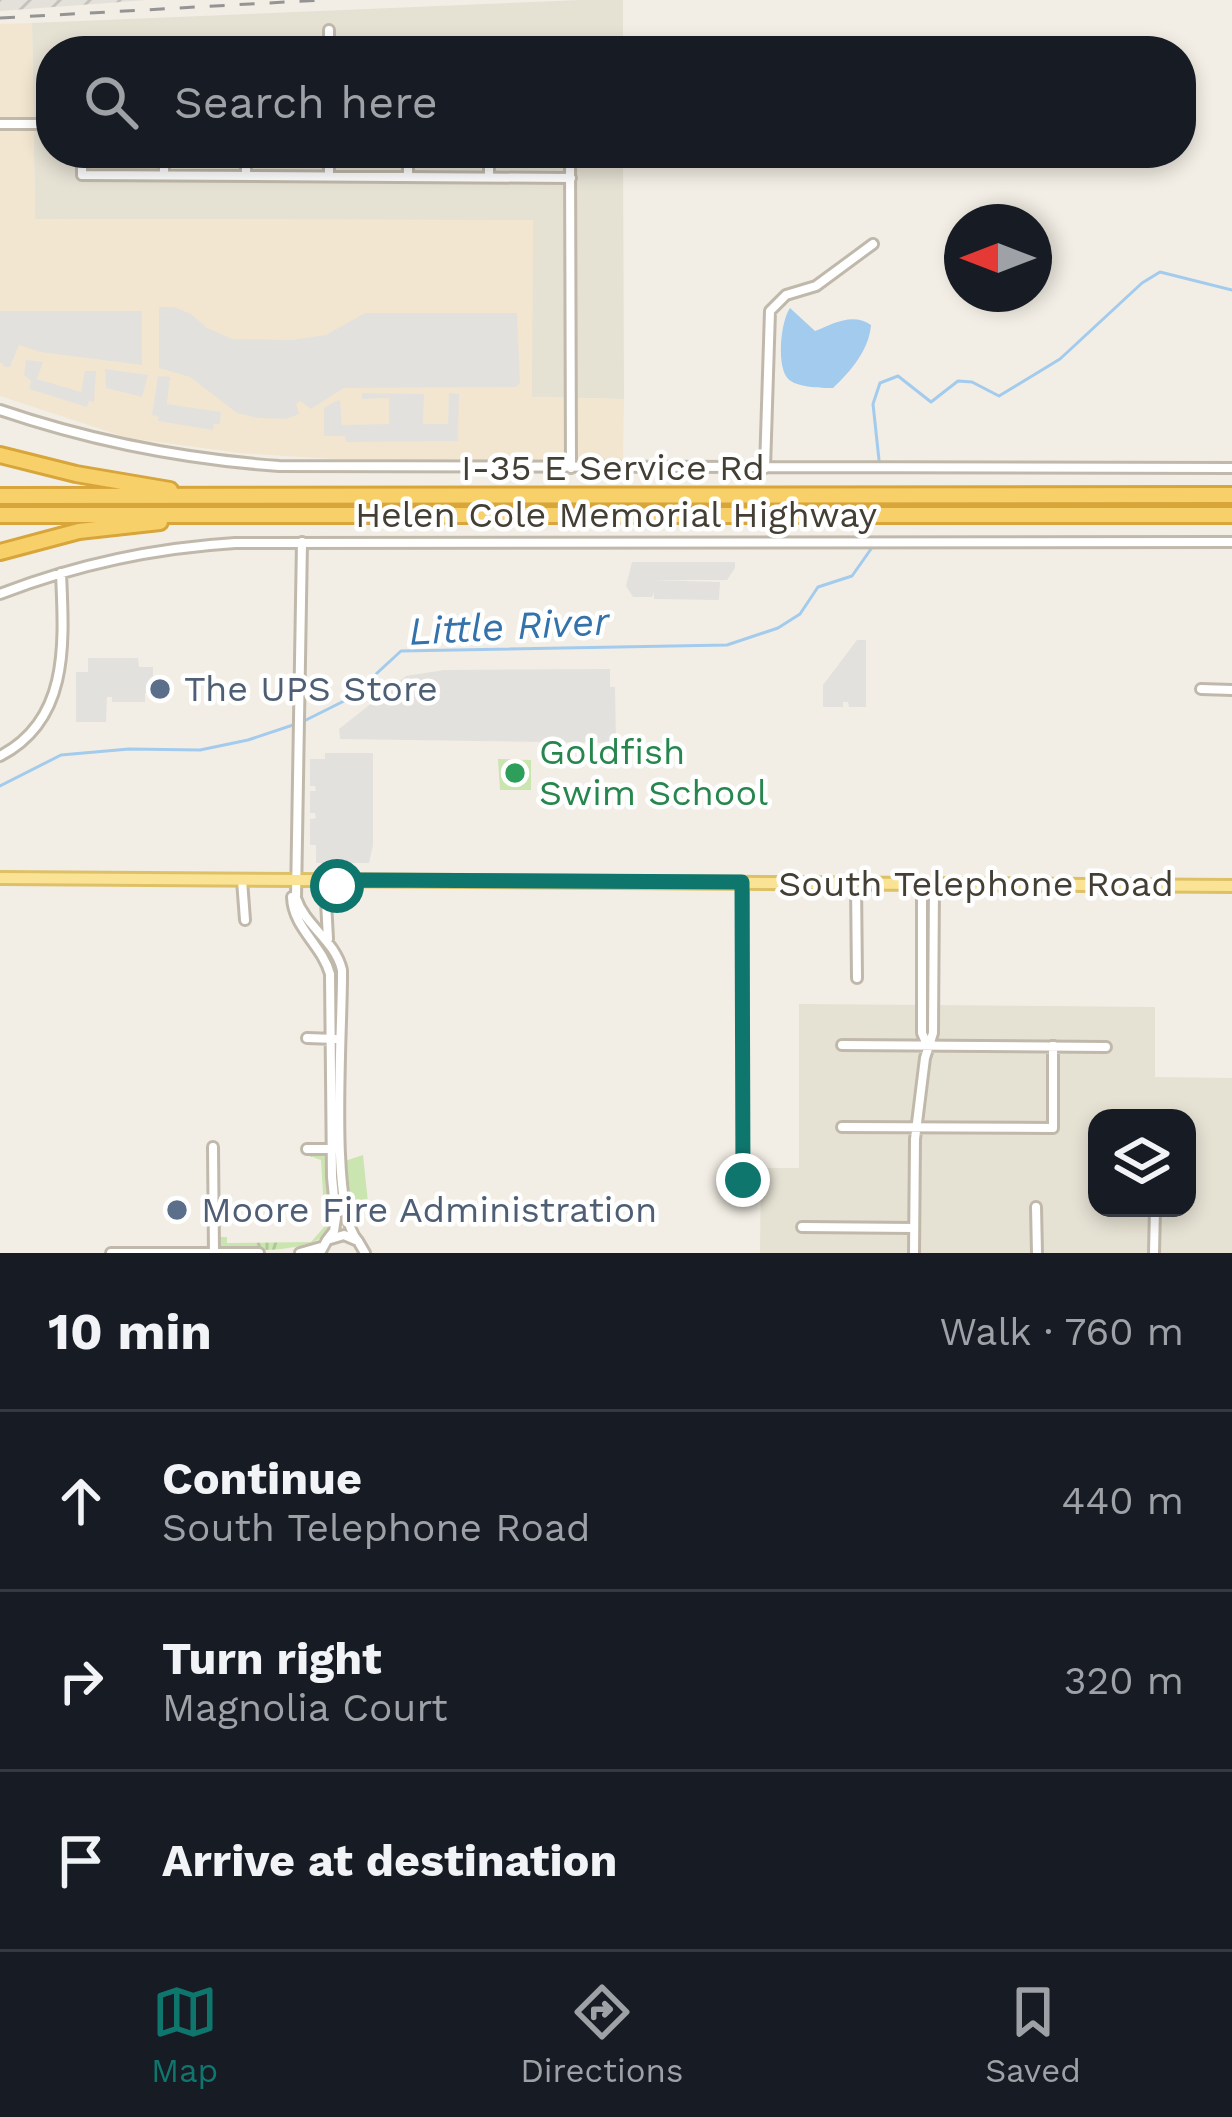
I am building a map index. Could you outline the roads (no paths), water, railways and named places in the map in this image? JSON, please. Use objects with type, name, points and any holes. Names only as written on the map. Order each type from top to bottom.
[{"type":"highway","points":[[0,455],[76,474],[204,496]]},
{"type":"highway","name":"Helen Cole Memorial Highway","points":[[0,496],[1232,496]]},
{"type":"highway","name":"Helen Cole Memorial Highway","points":[[0,515],[1232,515]]},
{"type":"highway","points":[[0,552],[79,531],[204,515]]},
{"type":"main road","name":"South Telephone Road","points":[[0,878],[1232,886]]},
{"type":"street","points":[[329,30],[329,36]]},
{"type":"street","points":[[0,124],[36,124]]},
{"type":"street","points":[[82,168],[82,175],[571,178]]},
{"type":"street","points":[[164,168],[164,175]]},
{"type":"street","points":[[245,168],[245,176]]},
{"type":"street","points":[[329,168],[329,176]]},
{"type":"street","points":[[408,168],[408,176]]},
{"type":"street","points":[[489,168],[489,177]]},
{"type":"street","points":[[571,168],[571,468]]},
{"type":"street","points":[[765,468],[770,311],[786,295],[816,286],[873,244]]},
{"type":"street","name":"I-35 E Service Rd","points":[[0,410],[87,437],[221,461],[291,466],[1232,467]]},
{"type":"street","points":[[302,542],[299,908],[332,946]]},
{"type":"street","points":[[0,594],[61,573],[177,548],[302,542],[1232,542]]},
{"type":"street","points":[[0,756],[34,733],[56,694],[61,573]]},
{"type":"street","points":[[1201,689],[1232,690]]},
{"type":"street","points":[[242,879],[244,920]]},
{"type":"street","points":[[297,879],[292,890],[294,916],[325,958],[330,974],[336,1218],[334,1231],[323,1246]]},
{"type":"street","points":[[357,880],[329,892],[326,921],[342,970],[336,1149],[350,1232],[364,1253]]},
{"type":"street","points":[[742,882],[743,1183]]},
{"type":"street","points":[[856,883],[857,978]]},
{"type":"street","points":[[914,1253],[916,1128],[928,1046],[922,1034],[928,884]]},
{"type":"street","points":[[307,1038],[342,1039]]},
{"type":"street","points":[[842,1045],[1106,1047]]},
{"type":"street","points":[[842,1127],[1053,1128],[1053,1046]]},
{"type":"street","points":[[214,1147],[214,1252]]},
{"type":"street","points":[[307,1149],[336,1149]]},
{"type":"street","points":[[1036,1207],[1036,1253]]},
{"type":"street","points":[[1154,1253],[1155,1217]]},
{"type":"street","points":[[802,1227],[914,1228]]},
{"type":"street","points":[[300,1253],[344,1235],[358,1241]]},
{"type":"street","points":[[111,1253],[259,1253]]},
{"type":"water","points":[[790,308],[815,331],[850,319],[871,325],[858,360],[833,388],[801,385],[786,376],[781,341]]},
{"type":"waterway","name":"Little River","points":[[879,460],[873,404],[880,383],[898,376],[931,402],[958,381],[972,382],[999,396],[1060,359],[1160,272],[1232,290]]},
{"type":"waterway","name":"Little River","points":[[0,786],[61,755],[200,750],[302,722],[350,698],[401,651],[727,645],[778,628],[800,614],[818,587],[852,576],[871,549]]},
{"type":"railway","points":[[0,18],[322,0]]},
{"type":"place","name":"The UPS Store","points":[[160,689]]},
{"type":"place","name":"Goldfish Swim School","points":[[515,773]]},
{"type":"place","name":"Moore Fire Administration","points":[[177,1210]]}]
